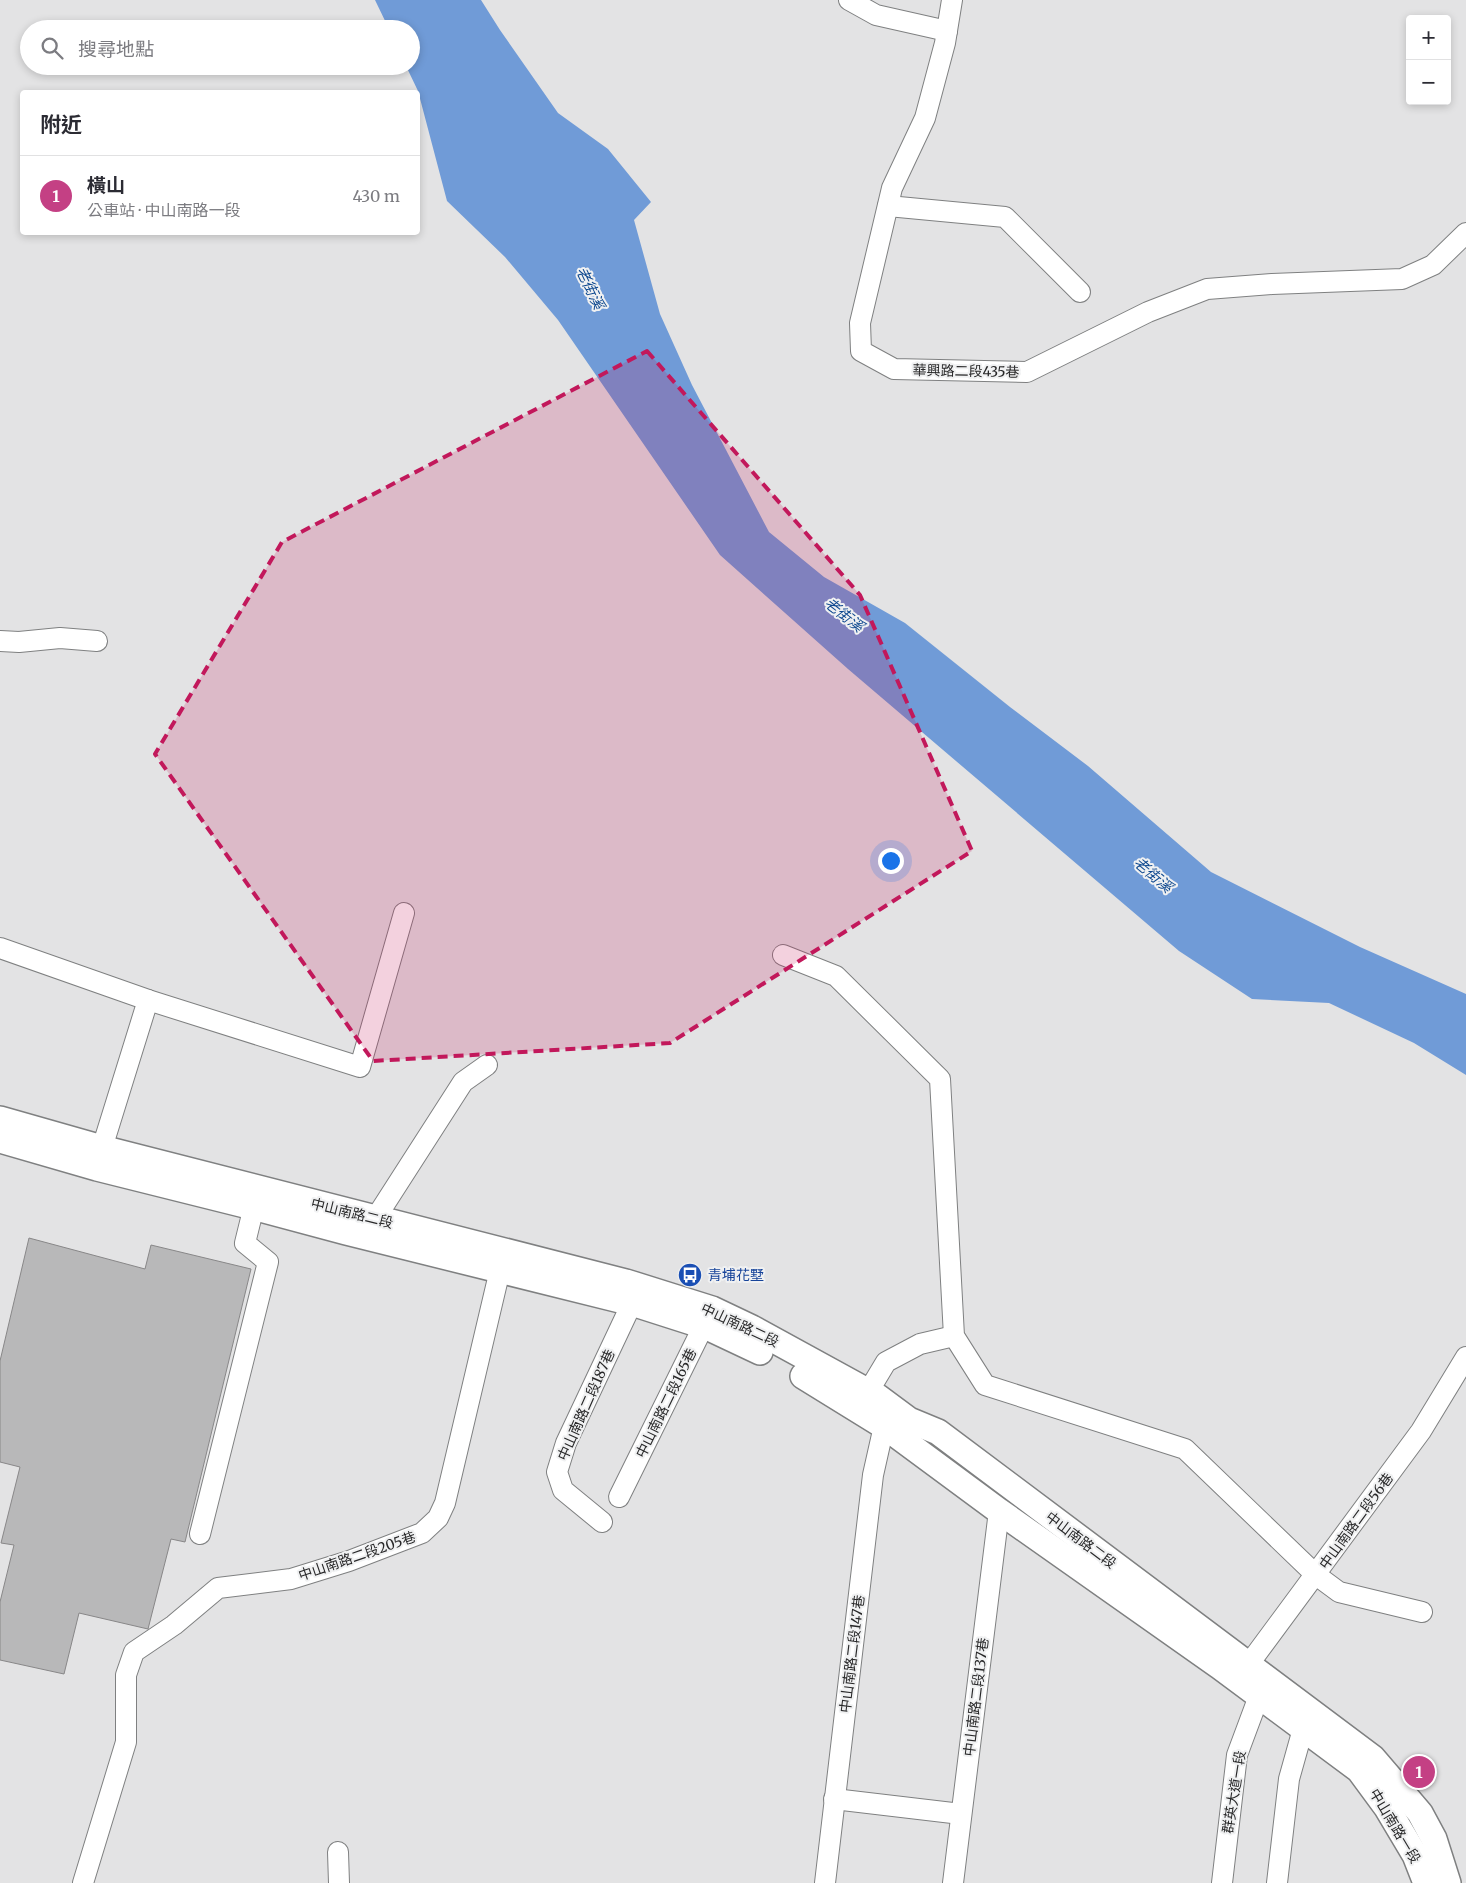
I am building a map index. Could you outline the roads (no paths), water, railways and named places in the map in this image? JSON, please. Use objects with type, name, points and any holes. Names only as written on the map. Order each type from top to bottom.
[{"type":"main road","name":"中山南路二段","points":[[0,1120],[102,1148],[256,1198],[346,1232],[626,1282],[708,1318],[744,1343],[827,1389],[884,1426],[999,1511],[1252,1679]]},
{"type":"main road","name":"中山南路二段","points":[[0,1140],[97,1168],[375,1219],[632,1303],[752,1328],[868,1392],[909,1420],[938,1432],[1252,1679],[1366,1764]]},
{"type":"main road","name":"中山南路一段","points":[[1366,1764],[1387,1808],[1416,1855],[1426,1883]]},
{"type":"main road","name":"中山南路一段","points":[[1366,1764],[1420,1813],[1434,1839],[1448,1883]]},
{"type":"street","points":[[849,0],[876,14],[947,31]]},
{"type":"street","name":"華興路二段435巷","points":[[952,0],[947,31],[925,118],[892,188],[860,323],[861,352],[894,369],[1027,372],[1148,312],[1207,290],[1272,284],[1402,279],[1433,265],[1466,233]]},
{"type":"street","points":[[888,206],[1005,217],[1080,292]]},
{"type":"street","points":[[0,641],[18,642],[60,638],[97,641]]},
{"type":"street","points":[[0,948],[148,1000],[360,1067],[404,913]]},
{"type":"street","points":[[783,955],[836,976],[940,1079],[954,1336],[985,1385],[1186,1449],[1316,1575],[1339,1592],[1422,1612]]},
{"type":"street","points":[[102,1148],[148,1000]]},
{"type":"street","points":[[375,1219],[463,1082],[487,1064]]},
{"type":"street","points":[[200,1534],[268,1262],[246,1243],[256,1198]]},
{"type":"street","name":"中山南路二段205巷","points":[[84,1883],[126,1742],[126,1675],[134,1652],[174,1625],[218,1588],[291,1579],[349,1561],[422,1533],[438,1518],[445,1503],[502,1260]]},
{"type":"street","name":"中山南路二段187巷","points":[[602,1522],[563,1490],[557,1472],[566,1443],[632,1303]]},
{"type":"street","name":"中山南路二段165巷","points":[[619,1497],[708,1318]]},
{"type":"street","points":[[868,1392],[886,1362],[920,1344],[954,1336]]},
{"type":"street","name":"中山南路二段56巷","points":[[1252,1679],[1316,1575],[1421,1431],[1466,1357]]},
{"type":"street","name":"中山南路二段147巷","points":[[825,1883],[873,1475],[884,1426]]},
{"type":"street","name":"中山南路二段137巷","points":[[953,1883],[999,1511]]},
{"type":"street","name":"群英大道一段","points":[[1222,1883],[1237,1755],[1252,1679]]},
{"type":"street","points":[[1277,1883],[1289,1779],[1304,1718]]},
{"type":"street","points":[[834,1799],[961,1814]]},
{"type":"street","points":[[338,1852],[339,1883]]},
{"type":"water","name":"老街溪","points":[[375,0],[481,0],[558,113],[608,149],[651,202],[634,220],[660,314],[692,385],[769,532],[824,577],[905,623],[1010,707],[1088,766],[1211,872],[1360,947],[1466,994],[1466,1075],[1414,1043],[1329,1003],[1252,999],[1179,951],[848,669],[720,555],[558,320],[505,257],[447,201],[420,99],[420,90],[418,90],[410,75],[420,75],[420,20],[385,20]]},
{"type":"place","name":"青埔花墅","points":[[690,1275]]},
{"type":"place","name":"橫山","points":[[1419,1772]]}]
